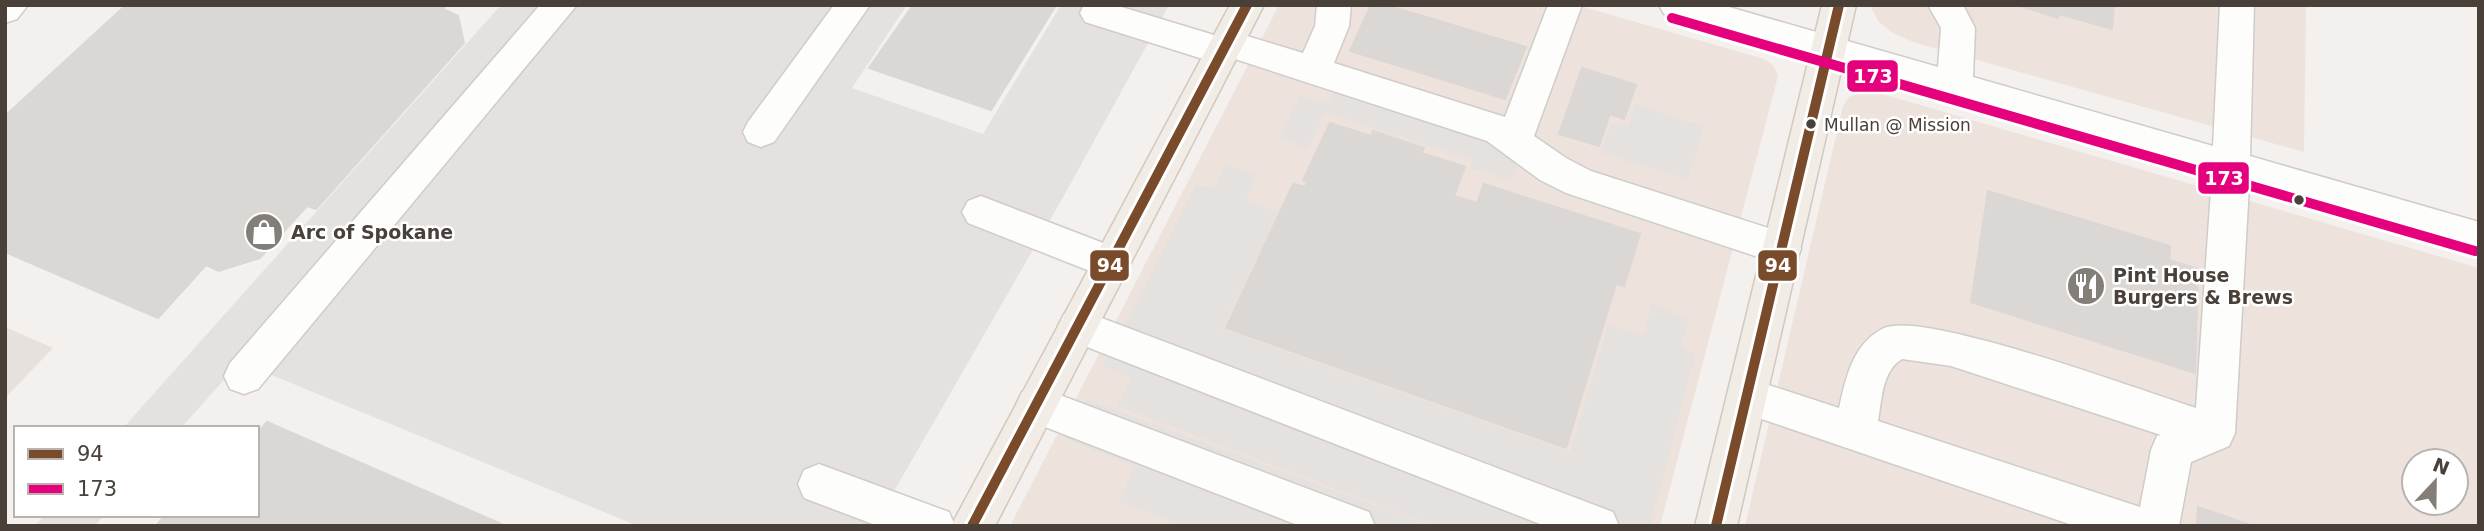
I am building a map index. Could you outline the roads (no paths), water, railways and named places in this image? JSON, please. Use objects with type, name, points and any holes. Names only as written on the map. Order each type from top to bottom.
[{"type":"main road","points":[[972,526],[1247,5]]},
{"type":"main road","points":[[1716,526],[1839,5]]},
{"type":"street","points":[[5,10],[11,5]]},
{"type":"street","points":[[244,376],[561,5]]},
{"type":"street","points":[[761,132],[853,5]]},
{"type":"street","points":[[1313,70],[1332,26],[1334,5]]},
{"type":"street","points":[[1515,139],[1565,5]]},
{"type":"street","points":[[1676,5],[2479,238]]},
{"type":"street","points":[[1945,5],[1958,28],[1955,85]]},
{"type":"street","points":[[2214,433],[2232,166],[2237,5]]},
{"type":"street","points":[[1097,13],[1313,70],[1499,130],[1553,169],[1579,182],[1782,249]]},
{"type":"street","points":[[981,212],[1110,263]]},
{"type":"street","points":[[1078,326],[1598,526]]},
{"type":"street","points":[[1855,432],[1867,373],[1881,351],[1898,341],[1951,348],[2214,433]]},
{"type":"street","points":[[1747,396],[2136,526]]},
{"type":"street","points":[[1036,405],[1354,526]]},
{"type":"street","points":[[2158,526],[2172,450],[2214,433]]},
{"type":"street","points":[[819,484],[934,526]]},
{"type":"place","name":"Mullan @ Mission","points":[[1811,124]]},
{"type":"place","name":"Arc of Spokane","points":[[264,232]]},
{"type":"place","name":"Pint House Burgers & Brews","points":[[2086,286]]}]
